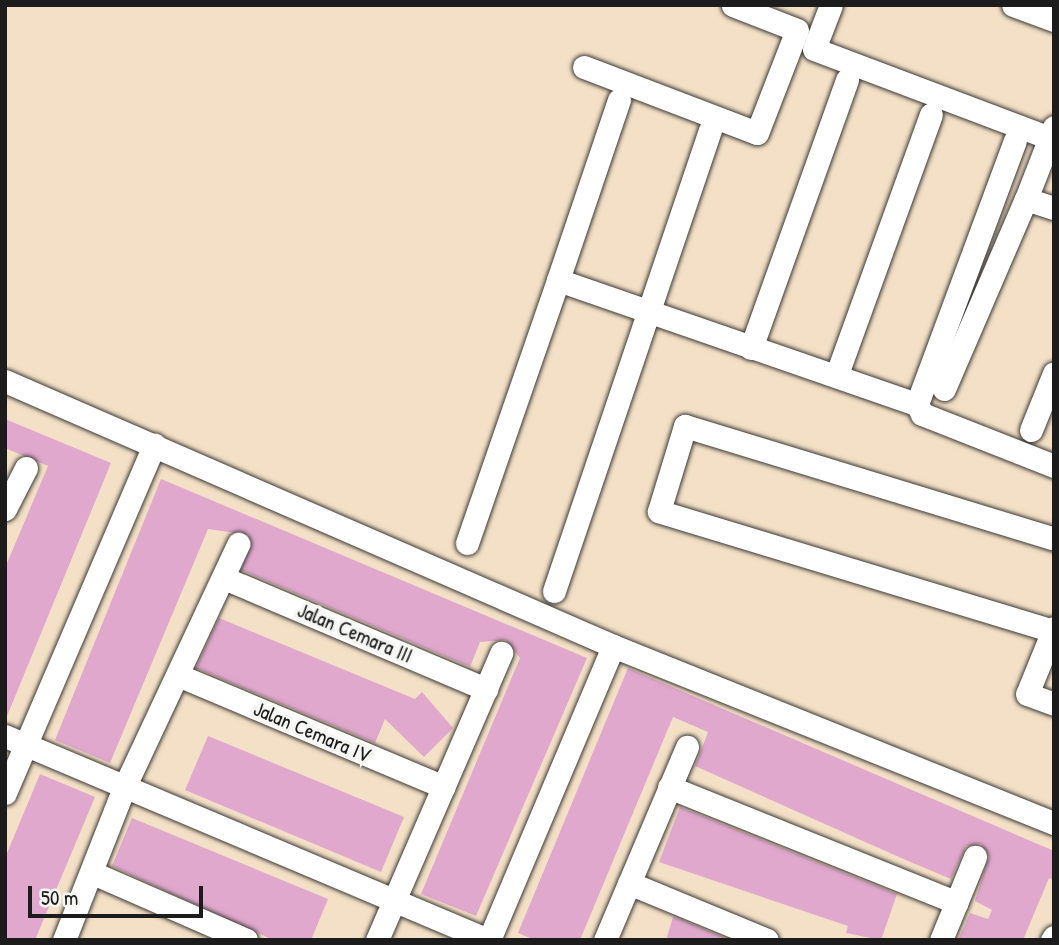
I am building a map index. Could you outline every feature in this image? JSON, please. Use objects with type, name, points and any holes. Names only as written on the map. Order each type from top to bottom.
[{"type":"street","points":[[733,5],[797,30],[814,49],[1052,132],[944,390]]},
{"type":"street","points":[[814,49],[831,5]]},
{"type":"street","points":[[1013,5],[1054,20]]},
{"type":"street","points":[[584,67],[757,133],[797,30]]},
{"type":"street","points":[[751,348],[847,80]]},
{"type":"street","points":[[467,543],[620,100]]},
{"type":"street","points":[[837,374],[931,114]]},
{"type":"street","points":[[554,591],[710,131]]},
{"type":"street","points":[[1014,141],[918,404],[922,414],[1054,466]]},
{"type":"street","points":[[1026,199],[1054,208]]},
{"type":"street","points":[[558,280],[918,404]]},
{"type":"street","points":[[1031,430],[1054,373]]},
{"type":"street","points":[[5,381],[155,444],[613,646],[1054,823]]},
{"type":"street","points":[[1054,540],[685,426],[659,511],[1053,629],[1027,694],[1054,704]]},
{"type":"street","points":[[5,793],[15,741],[155,444]]},
{"type":"street","points":[[6,505],[26,468]]},
{"type":"street","points":[[64,940],[93,873],[123,790],[180,676],[238,544]]},
{"type":"street","name":"Jalan Cemara III","points":[[224,578],[486,689]]},
{"type":"street","points":[[15,741],[123,790],[488,940],[613,646]]},
{"type":"street","points":[[377,940],[501,653]]},
{"type":"street","name":"Jalan Cemara IV","points":[[180,676],[444,787]]},
{"type":"street","points":[[605,940],[687,747]]},
{"type":"street","points":[[669,787],[957,903]]},
{"type":"street","points":[[941,940],[975,857]]},
{"type":"street","points":[[93,873],[246,940]]},
{"type":"street","points":[[629,883],[767,940]]},
{"type":"building","points":[[5,419],[111,463],[5,721],[5,568],[48,466],[5,448]]},
{"type":"building","points":[[161,479],[587,658],[476,916],[421,894],[520,658],[506,640],[480,642],[470,667],[241,570],[249,535],[208,529],[110,763],[55,740]]},
{"type":"building","points":[[219,618],[415,699],[422,692],[453,728],[424,757],[385,719],[375,743],[196,668]]},
{"type":"building","points":[[628,668],[1054,851],[1054,880],[1049,878],[1023,940],[958,940],[970,913],[988,919],[992,910],[975,901],[989,856],[981,844],[966,846],[951,879],[695,766],[708,732],[673,717],[580,940],[535,940],[518,933]]},
{"type":"building","points":[[208,736],[404,817],[381,872],[185,790]]},
{"type":"building","points":[[40,774],[95,797],[35,940],[6,940],[5,858]]},
{"type":"building","points":[[680,807],[897,894],[881,940],[846,933],[848,926],[659,862]]},
{"type":"building","points":[[132,818],[328,899],[311,940],[273,940],[112,866]]},
{"type":"building","points":[[673,917],[678,918],[730,940],[666,940]]}]
